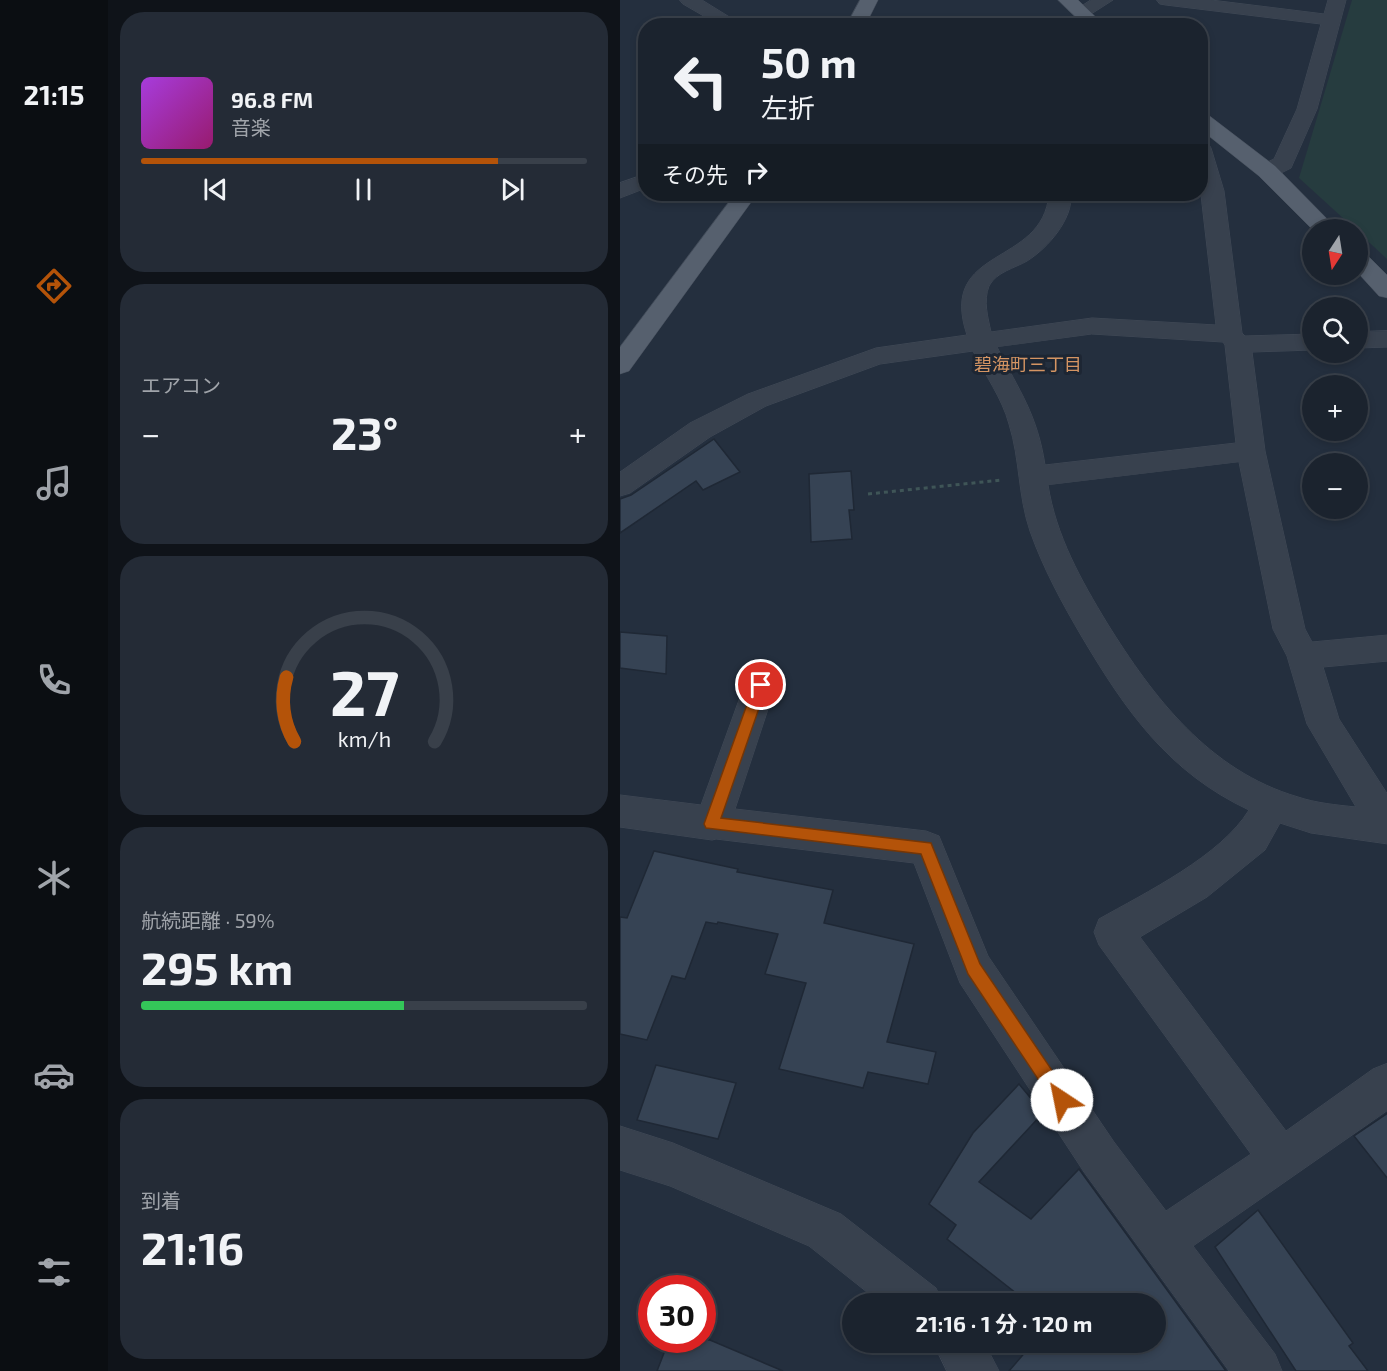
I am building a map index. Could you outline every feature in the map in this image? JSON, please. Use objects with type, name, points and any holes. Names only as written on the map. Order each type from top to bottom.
[{"type":"main road","points":[[859,18],[869,0]]},
{"type":"main road","points":[[1067,0],[1088,18]]},
{"type":"main road","points":[[1208,125],[1267,171],[1316,219]]},
{"type":"main road","points":[[620,365],[741,201]]},
{"type":"main road","points":[[1368,270],[1388,291]]},
{"type":"street","points":[[689,0],[721,18]]},
{"type":"street","points":[[1082,12],[1104,0]]},
{"type":"street","points":[[1166,0],[1330,20]]},
{"type":"street","points":[[1267,171],[1283,163],[1307,109],[1337,0]]},
{"type":"street","points":[[1208,174],[1213,191],[1251,451],[1289,629],[1302,656],[1324,724],[1387,828]]},
{"type":"street","points":[[620,191],[638,183]]},
{"type":"street","points":[[1061,201],[1057,213],[1033,244],[985,275],[976,286],[974,312],[981,340],[1016,406],[1023,427],[1039,513],[1055,557],[1081,607],[1133,694],[1158,725],[1190,757],[1230,784],[1272,804],[1310,817],[1387,828]]},
{"type":"street","points":[[620,486],[700,430],[757,400],[876,356],[1092,326],[1234,339],[1302,342]]},
{"type":"street","points":[[1368,340],[1388,339]]},
{"type":"street","points":[[1032,477],[1251,451]]},
{"type":"street","points":[[1302,656],[1388,648]]},
{"type":"street","points":[[712,824],[761,685]]},
{"type":"street","points":[[1272,804],[1252,838],[1194,885],[1113,932],[1281,1160]]},
{"type":"street","points":[[620,811],[712,824],[926,848],[974,969],[1100,1156],[1258,1371]]},
{"type":"street","points":[[1161,1241],[1388,1084]]},
{"type":"street","points":[[620,1148],[673,1165],[826,1230],[906,1293]]},
{"type":"street","points":[[963,1353],[975,1371]]},
{"type":"path","points":[[868,494],[1032,477]]},
{"type":"green space","points":[[1352,0],[1387,0],[1387,259],[1368,241],[1368,219],[1344,219],[1299,178]]},
{"type":"building","points":[[714,439],[740,472],[703,490],[696,481],[620,533],[620,499],[631,495]]},
{"type":"building","points":[[851,471],[854,510],[849,510],[852,539],[811,542],[809,474]]},
{"type":"building","points":[[620,632],[667,636],[666,674],[620,668]]},
{"type":"building","points":[[654,851],[738,869],[737,872],[833,890],[824,923],[914,944],[887,1042],[936,1052],[928,1084],[868,1072],[863,1088],[779,1069],[806,983],[765,974],[778,934],[718,922],[717,924],[706,922],[685,979],[672,976],[647,1040],[620,1034],[620,917],[627,918]]},
{"type":"building","points":[[656,1065],[736,1083],[718,1139],[637,1120]]},
{"type":"building","points":[[1019,1084],[1043,1113],[979,1182],[1031,1219],[1079,1169],[1226,1371],[1009,1371],[1025,1353],[1166,1353],[1166,1293],[1016,1293],[947,1239],[956,1225],[929,1204],[973,1133]]},
{"type":"building","points":[[1388,1113],[1388,1179],[1354,1136]]},
{"type":"building","points":[[1258,1210],[1353,1343],[1349,1346],[1368,1371],[1296,1371],[1215,1247]]},
{"type":"building","points":[[716,1343],[783,1371],[657,1371],[664,1353],[716,1353]]},
{"type":"district","name":"碧海町三丁目","points":[[1028,364]]},
{"type":"route","points":[[761,685],[712,824],[926,848],[974,969],[1062,1100]]}]
